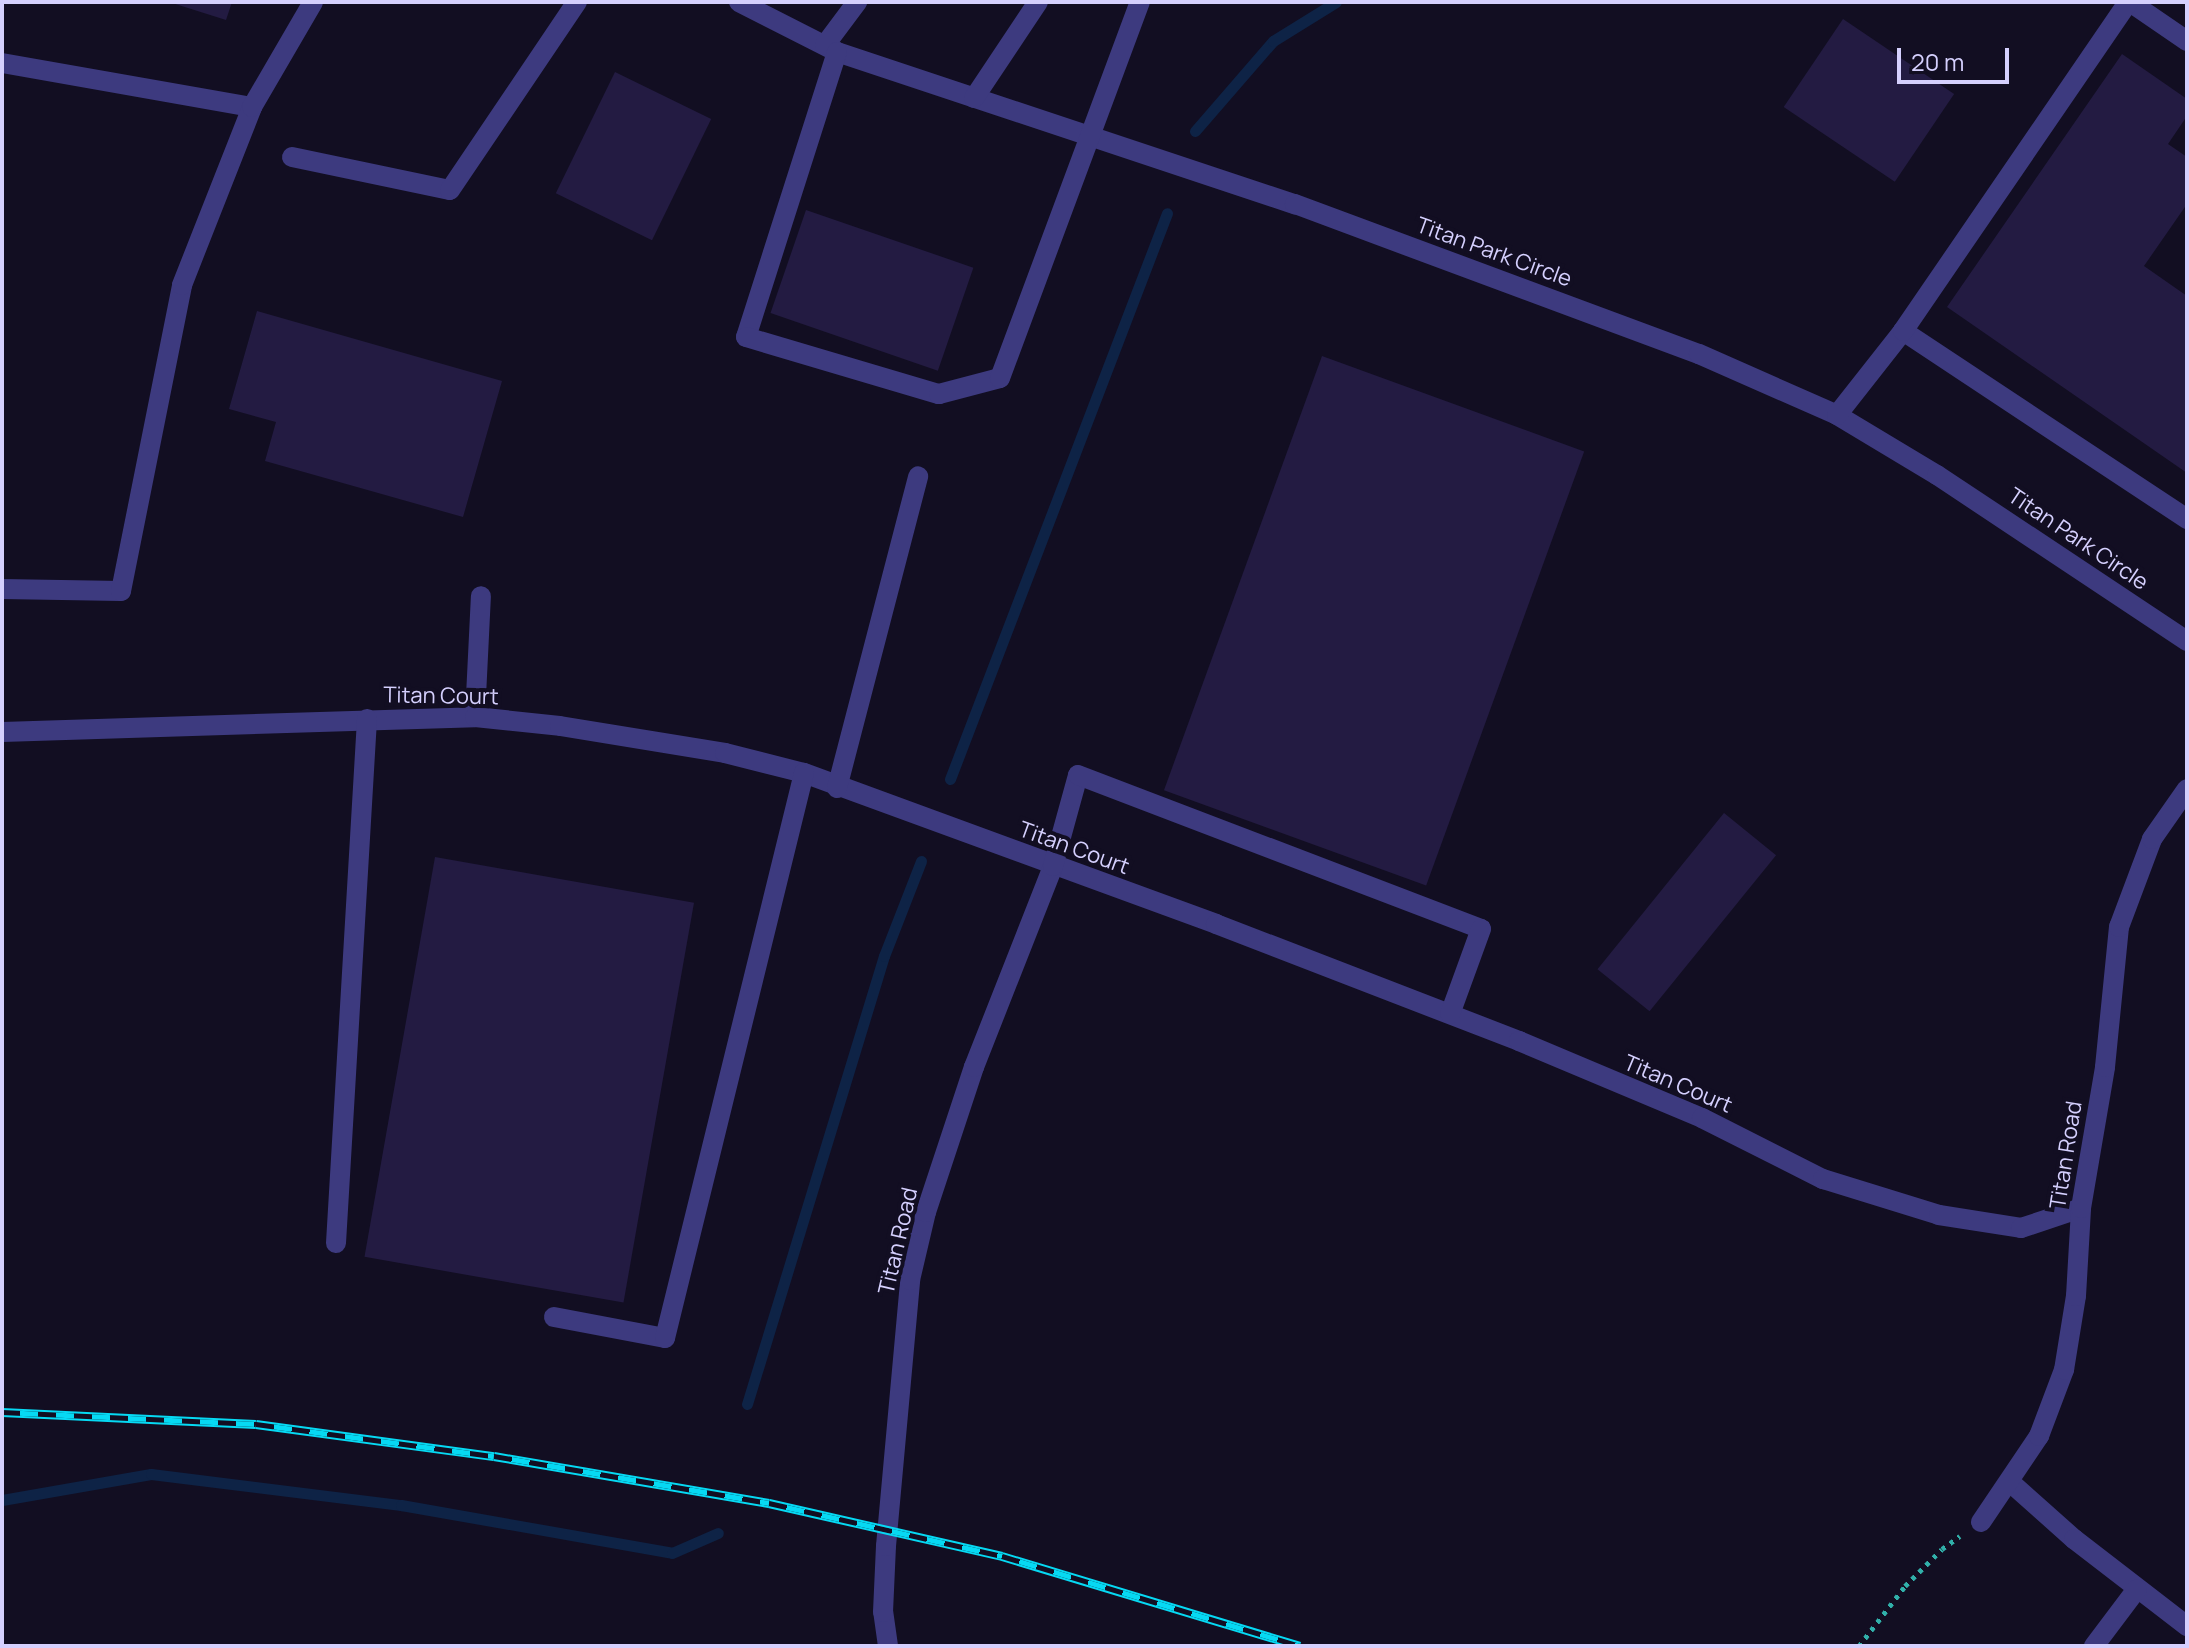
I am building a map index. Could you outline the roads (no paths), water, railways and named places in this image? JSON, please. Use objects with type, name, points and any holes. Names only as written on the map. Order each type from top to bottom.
[{"type":"street","points":[[2,589],[121,591],[182,285],[252,107],[313,2]]},
{"type":"street","points":[[292,157],[450,190],[577,2]]},
{"type":"street","name":"Titan Park Circle","points":[[739,2],[831,49],[1295,204],[1669,343],[1837,415],[2011,523],[2187,641]]},
{"type":"street","points":[[857,2],[831,49],[746,337],[939,394],[1000,378],[1140,2]]},
{"type":"street","points":[[974,98],[1038,2]]},
{"type":"street","points":[[1837,415],[1903,331],[2129,2],[2187,41]]},
{"type":"street","points":[[2,63],[252,107]]},
{"type":"street","points":[[1903,331],[2187,519]]},
{"type":"street","points":[[837,788],[918,476]]},
{"type":"street","points":[[475,717],[481,596]]},
{"type":"street","name":"Titan Court","points":[[2,732],[475,717],[646,739],[804,773],[837,788],[1216,924],[1450,1014],[1702,1118],[1823,1179],[1924,1211],[2021,1228],[2081,1208]]},
{"type":"street","points":[[336,1243],[367,719]]},
{"type":"street","points":[[554,1317],[665,1338],[804,773]]},
{"type":"street","name":"Titan Road","points":[[888,1646],[883,1612],[886,1546],[910,1280],[926,1212],[974,1067],[1053,866],[1078,775],[1481,929],[1450,1014]]},
{"type":"street","name":"Titan Road","points":[[1981,1522],[2039,1436],[2064,1370],[2076,1296],[2081,1208],[2105,1067],[2119,927],[2152,839],[2187,789]]},
{"type":"street","points":[[2010,1482],[2137,1589],[2187,1626]]},
{"type":"street","points":[[2094,1646],[2137,1589]]},
{"type":"waterway","points":[[1195,131],[1273,41],[1336,2]]},
{"type":"waterway","points":[[950,779],[1167,213]]},
{"type":"waterway","points":[[747,1404],[884,956],[921,861]]},
{"type":"waterway","points":[[2,1500],[151,1474],[401,1505],[672,1553],[718,1533]]},
{"type":"railway","points":[[2,1412],[256,1424],[494,1456],[769,1503],[1002,1556],[1300,1646]]}]
